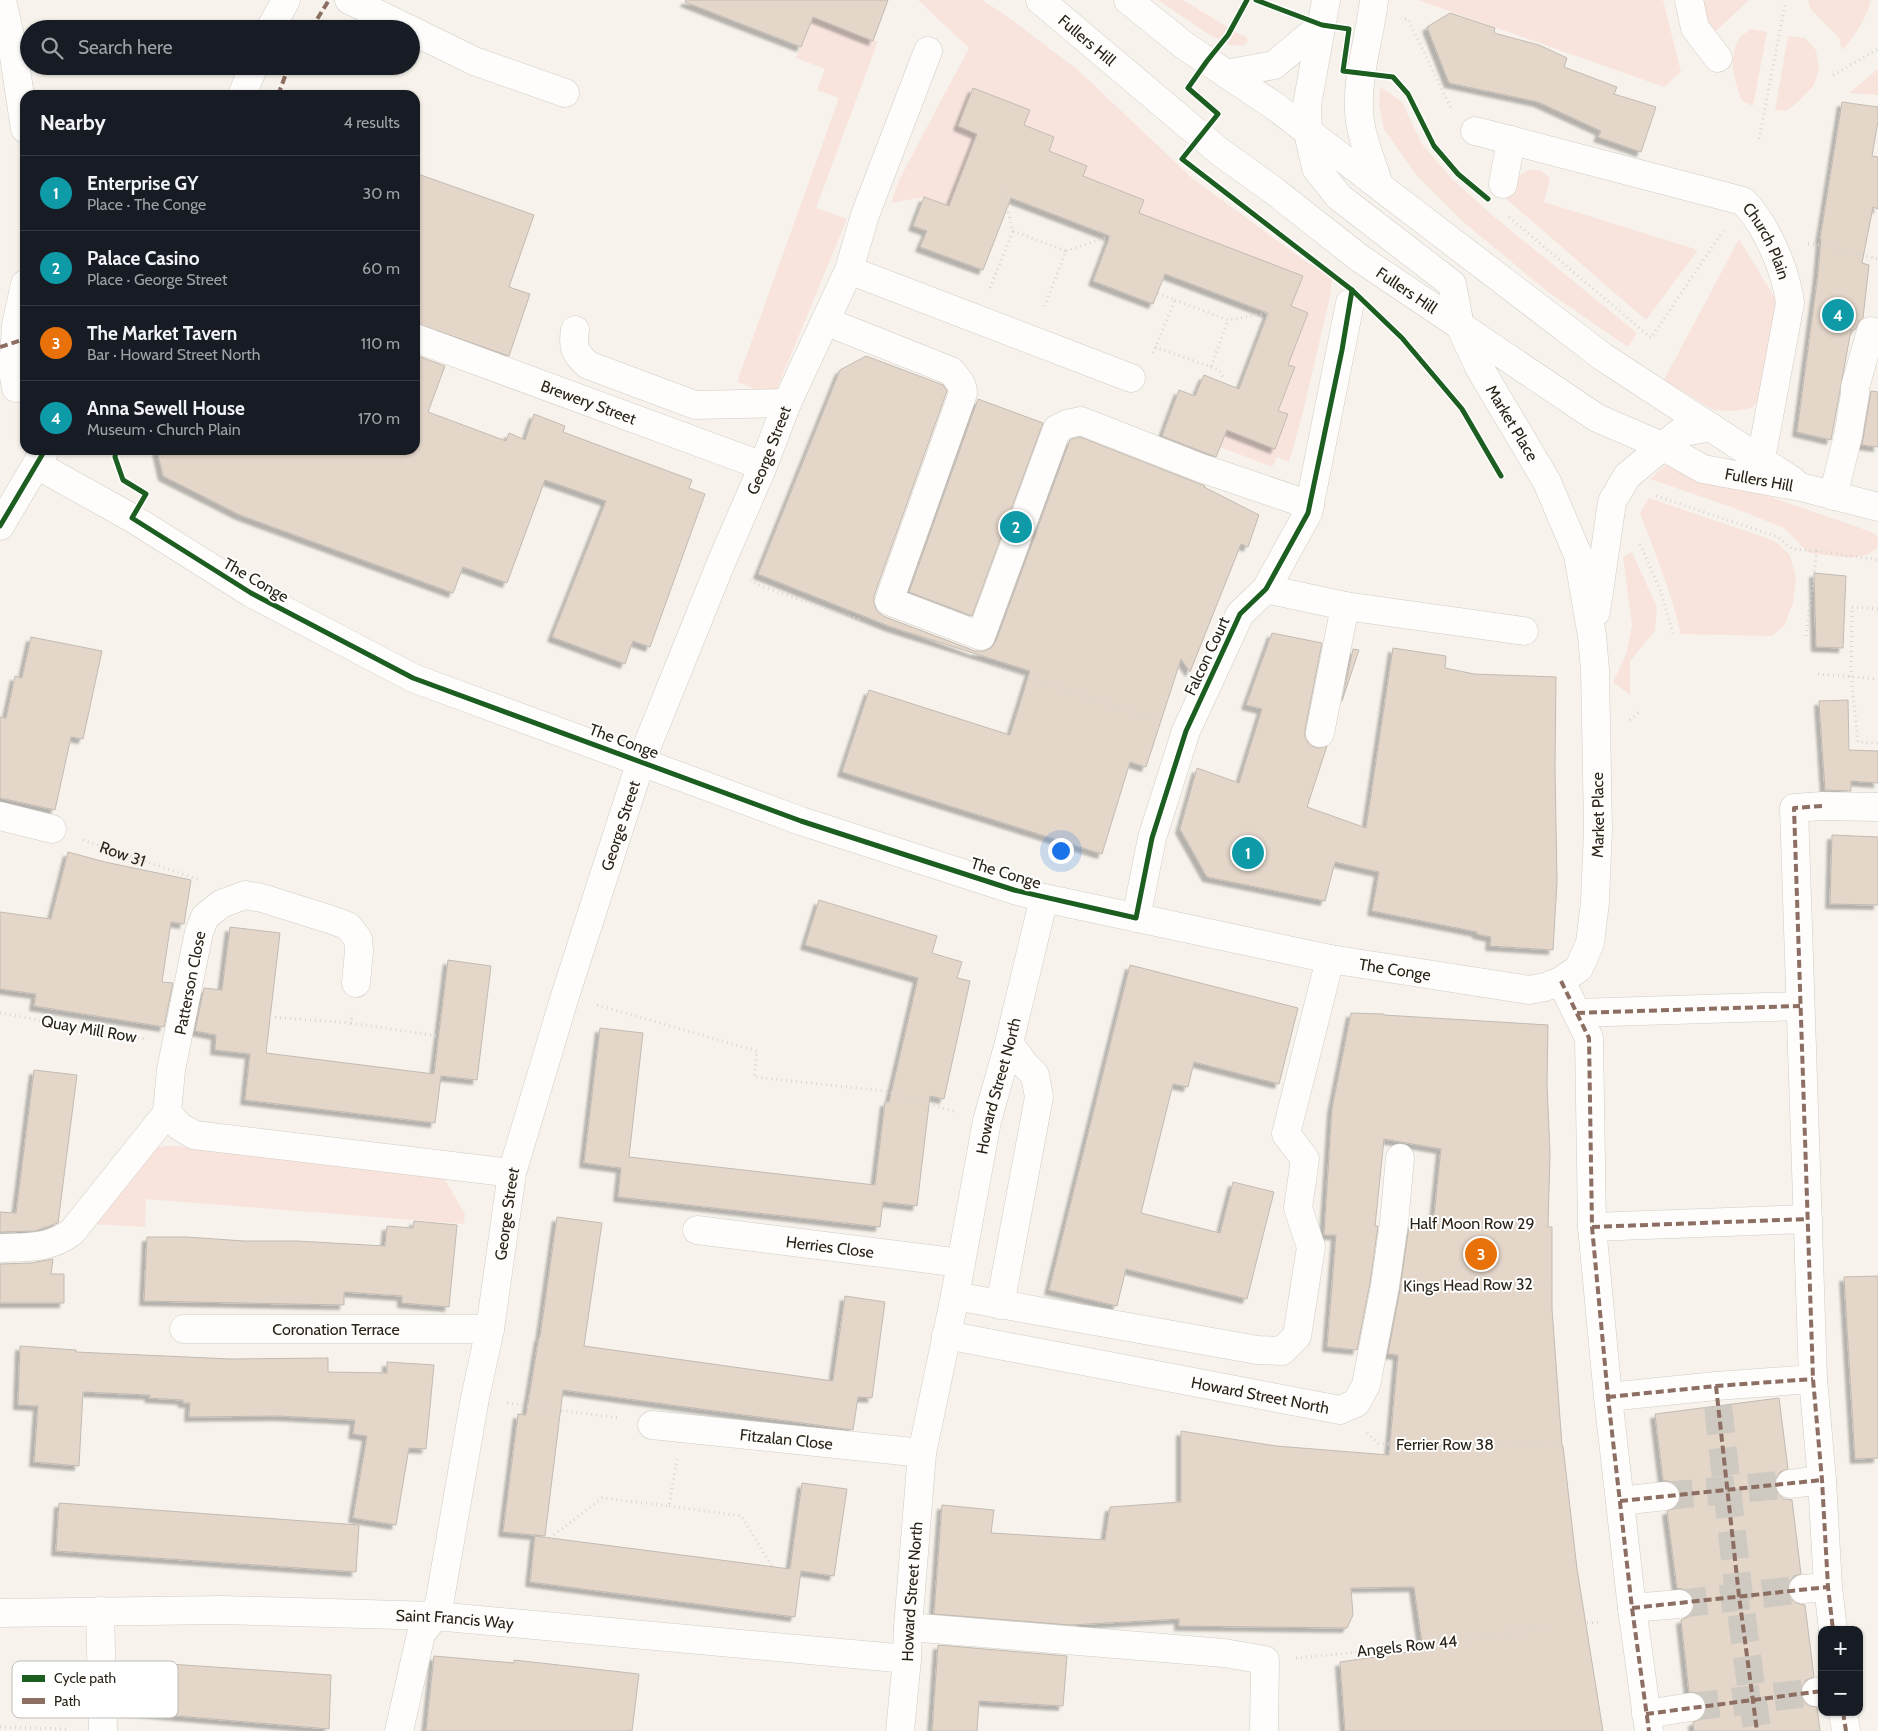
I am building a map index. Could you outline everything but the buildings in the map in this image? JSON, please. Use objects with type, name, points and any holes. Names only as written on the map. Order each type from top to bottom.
[{"type":"street","points":[[2,0],[14,50],[20,93]]},
{"type":"street","points":[[275,20],[286,0]]},
{"type":"street","points":[[349,0],[391,20]]},
{"type":"street","name":"Fullers Hill","points":[[1040,0],[1220,152],[1273,190],[1358,257],[1597,418],[1662,446],[1702,469],[1801,487]]},
{"type":"street","name":"Fullers Hill","points":[[1128,0],[1185,46],[1274,105],[1308,133],[1379,185],[1603,357],[1801,487]]},
{"type":"street","points":[[1689,0],[1695,28],[1718,58]]},
{"type":"street","points":[[1373,8],[1362,74],[1359,111],[1379,185]]},
{"type":"street","points":[[1226,74],[1274,64],[1324,12]]},
{"type":"street","name":"Market Place","points":[[1324,12],[1307,105],[1308,133],[1316,168],[1339,197],[1452,284],[1460,326],[1479,367],[1547,482],[1578,555],[1592,636],[1595,670],[1598,829],[1595,902],[1590,943],[1579,968],[1561,981]]},
{"type":"street","points":[[420,34],[474,61],[565,93]]},
{"type":"street","name":"George Street","points":[[435,1616],[475,1398],[490,1329],[512,1173],[565,996],[641,761],[763,466],[787,403],[848,270],[865,215],[928,51]]},
{"type":"street","points":[[244,90],[250,75]]},
{"type":"street","name":"Church Plain","points":[[1465,125],[1511,140],[1743,201],[1753,210],[1788,284],[1790,303],[1760,459]]},
{"type":"street","points":[[1502,184],[1511,140]]},
{"type":"street","points":[[848,270],[1132,378]]},
{"type":"street","name":"Falcon Court","points":[[1136,918],[1152,838],[1186,731],[1240,614],[1266,588],[1308,513],[1350,303]]},
{"type":"street","points":[[14,387],[16,325],[20,307]]},
{"type":"street","points":[[825,321],[951,371],[959,380],[963,393],[889,601],[972,633],[981,636],[1058,428],[1067,424],[1080,421],[1201,468],[1310,505]]},
{"type":"street","points":[[575,330],[573,342],[578,355],[588,365],[695,405],[787,403]]},
{"type":"street","points":[[1833,496],[1848,436],[1855,387],[1871,331]]},
{"type":"street","name":"Brewery Street","points":[[420,340],[763,466]]},
{"type":"street","name":"Market Place","points":[[1592,636],[1612,502],[1627,476],[1679,433],[1711,427]]},
{"type":"street","points":[[0,526],[41,458]]},
{"type":"street","name":"The Conge","points":[[41,458],[251,593],[413,678],[800,821],[1004,887],[1044,898],[1330,959],[1528,990],[1545,987],[1561,981]]},
{"type":"street","points":[[1801,487],[1878,507]]},
{"type":"street","points":[[1266,588],[1345,606],[1524,631]]},
{"type":"street","points":[[1320,733],[1345,606]]},
{"type":"street","points":[[1831,1626],[1815,1588],[1822,1480],[1813,1379],[1794,808],[1822,806],[1878,808]]},
{"type":"street","points":[[0,816],[52,829]]},
{"type":"street","points":[[246,895],[262,898],[348,926],[358,939],[359,951],[356,983]]},
{"type":"street","name":"Patterson Close","points":[[167,1113],[172,1070],[199,932],[204,917],[221,904],[246,895]]},
{"type":"street","name":"Howard Street North","points":[[900,1731],[922,1453],[955,1296],[987,1120],[1009,1043],[1044,898]]},
{"type":"street","points":[[955,1296],[1257,1350],[1282,1351],[1297,1336],[1311,1247],[1298,1208],[1305,1159],[1286,1134],[1330,959]]},
{"type":"street","points":[[1561,981],[1589,1038],[1592,1227],[1608,1397],[1632,1608],[1648,1722],[1691,1708]]},
{"type":"street","points":[[1577,1013],[1800,1006]]},
{"type":"street","points":[[1000,1305],[1038,1097],[1035,1075],[1024,1064],[1009,1043]]},
{"type":"street","points":[[0,1248],[40,1247],[60,1241],[72,1232],[167,1113],[179,1126],[194,1135],[512,1173]]},
{"type":"street","name":"Howard Street North","points":[[946,1335],[1340,1410],[1356,1403],[1366,1385],[1385,1286],[1400,1158]]},
{"type":"street","points":[[1592,1227],[1808,1219]]},
{"type":"street","name":"Herries Close","points":[[697,1230],[961,1263]]},
{"type":"street","name":"Coronation Terrace","points":[[184,1329],[490,1329]]},
{"type":"street","points":[[1608,1397],[1717,1396],[1813,1379]]},
{"type":"street","name":"Fitzalan Close","points":[[652,1425],[922,1453]]},
{"type":"street","points":[[1790,1484],[1822,1480]]},
{"type":"street","points":[[1620,1501],[1665,1496]]},
{"type":"street","points":[[1632,1608],[1679,1604]]},
{"type":"street","name":"Saint Francis Way","points":[[0,1612],[223,1610],[435,1616],[907,1659]]},
{"type":"street","points":[[100,1611],[101,1661]]},
{"type":"street","points":[[399,1731],[421,1634],[435,1616]]},
{"type":"street","points":[[908,1627],[1224,1653],[1265,1660],[1264,1731]]},
{"type":"street","points":[[1844,1716],[1846,1731]]},
{"type":"path","points":[[1759,139],[1786,5]]},
{"type":"path","points":[[1373,8],[1408,19],[1465,125]]},
{"type":"path","points":[[1833,75],[1878,49]]},
{"type":"path","points":[[977,319],[1013,231],[1001,184]]},
{"type":"path","points":[[1503,212],[1651,338],[1743,201]]},
{"type":"path","points":[[1013,231],[1066,251],[1110,236]]},
{"type":"path","points":[[1770,243],[1821,245],[1878,260]]},
{"type":"path","points":[[1031,340],[1066,251]]},
{"type":"path","points":[[1158,293],[1228,320],[1268,313]]},
{"type":"path","points":[[1132,378],[1141,381],[1175,300]]},
{"type":"path","points":[[1211,368],[1228,320]]},
{"type":"path","points":[[1155,347],[1219,370],[1223,378]]},
{"type":"path","points":[[1653,495],[1778,537],[1792,549],[1878,560]]},
{"type":"path","points":[[1637,539],[1661,592],[1673,634]]},
{"type":"path","points":[[1806,636],[1817,551]]},
{"type":"path","points":[[1878,609],[1852,607],[1851,676],[1858,742],[1878,743]]},
{"type":"path","points":[[1818,674],[1878,679]]},
{"type":"path","points":[[351,1023],[356,983]]},
{"type":"path","points":[[565,996],[757,1052],[754,1077],[885,1091],[987,1120]]},
{"type":"path","points":[[270,1017],[351,1023],[438,1036]]},
{"type":"path","points":[[475,1398],[626,1419],[652,1425]]},
{"type":"path","points":[[669,1506],[681,1429]]},
{"type":"path","points":[[550,1538],[602,1498],[669,1506],[741,1516],[772,1566]]},
{"type":"path","points":[[0,1727],[103,1730]]},
{"type":"shaded area","points":[[918,0],[982,0],[1001,12],[1078,70],[1192,178],[1305,261],[1332,276],[1330,297],[1302,416],[1289,462],[1277,457],[1272,467],[1220,447],[1227,430],[1275,449],[1288,415],[1278,411],[1295,368],[1288,365],[1308,313],[1291,306],[1303,276],[1182,230],[1131,236],[1144,200],[1083,176],[1087,166],[1049,151],[1054,137],[1024,125],[1030,110],[977,134],[949,206],[924,197],[891,203],[900,178],[969,48]]},
{"type":"shaded area","points":[[1158,0],[1183,0],[1245,36],[1248,40],[1244,46],[1230,45],[1205,32]]},
{"type":"shaded area","points":[[1418,0],[1663,0],[1681,72],[1664,87]]},
{"type":"shaded area","points":[[1702,0],[1749,0],[1716,31],[1708,29]]},
{"type":"shaded area","points":[[1808,0],[1871,0],[1860,27],[1842,50],[1839,38],[1810,8]]},
{"type":"shaded area","points":[[813,17],[873,41],[878,41],[816,208],[847,219],[776,391],[769,394],[737,382],[839,98],[817,90],[825,69],[796,58]]},
{"type":"shaded area","points":[[1751,29],[1767,32],[1753,106],[1742,101],[1733,70],[1735,47],[1739,39]]},
{"type":"shaded area","points":[[1788,36],[1805,38],[1816,50],[1819,69],[1814,85],[1799,101],[1786,111],[1775,110]]},
{"type":"shaded area","points":[[1878,69],[1878,95],[1849,93]]},
{"type":"shaded area","points":[[1380,87],[1402,102],[1422,144],[1452,179],[1492,215],[1637,333],[1628,347],[1548,292],[1462,221],[1417,176],[1384,129],[1379,105]]},
{"type":"shaded area","points":[[1528,170],[1540,170],[1550,178],[1544,202],[1698,250],[1646,320],[1489,184],[1517,190],[1518,177]]},
{"type":"shaded area","points":[[1739,239],[1778,303],[1761,397],[1752,408],[1733,411],[1714,410],[1664,380]]},
{"type":"shaded area","points":[[1669,462],[1872,532],[1878,537],[1877,548],[1869,554],[1850,558],[1809,553],[1784,528],[1734,508],[1650,479]]},
{"type":"shaded area","points":[[1649,498],[1775,541],[1790,555],[1796,578],[1793,603],[1784,626],[1772,636],[1681,634],[1668,588],[1640,513]]},
{"type":"shaded area","points":[[1632,552],[1657,607],[1655,631],[1630,661],[1630,695],[1613,682],[1627,652],[1632,625],[1623,557]]},
{"type":"shaded area","points":[[165,1146],[444,1178],[465,1214],[464,1224],[146,1199],[145,1227],[93,1224],[153,1149]]},
{"type":"tunnel","points":[[1718,1406],[1739,1596],[1757,1731]]},
{"type":"tunnel","points":[[1665,1496],[1790,1484]]},
{"type":"tunnel","points":[[1679,1604],[1803,1589]]},
{"type":"tunnel","points":[[1691,1707],[1816,1692]]},
{"type":"marked path","points":[[317,20],[329,0]]},
{"type":"marked path","points":[[280,90],[286,75]]},
{"type":"marked path","points":[[0,347],[20,341]]},
{"type":"marked path","points":[[1822,806],[1794,808],[1813,1379],[1833,1626]]},
{"type":"marked path","points":[[1561,981],[1589,1038],[1592,1227],[1608,1397],[1632,1608],[1649,1731]]},
{"type":"marked path","points":[[1577,1013],[1800,1006]]},
{"type":"marked path","points":[[1592,1227],[1808,1219]]},
{"type":"marked path","points":[[1608,1397],[1716,1386],[1813,1379]]},
{"type":"marked path","points":[[1716,1386],[1739,1596],[1757,1731]]},
{"type":"marked path","points":[[1620,1501],[1822,1480]]},
{"type":"marked path","points":[[1632,1608],[1828,1587]]},
{"type":"marked path","points":[[1646,1714],[1818,1692]]},
{"type":"marked path","points":[[1844,1716],[1846,1731]]},
{"type":"cycle path","points":[[1247,0],[1228,35],[1188,88],[1218,114],[1182,159],[1352,290],[1402,338],[1462,409],[1501,476]]},
{"type":"cycle path","points":[[1256,0],[1322,25],[1349,29],[1343,71],[1393,77],[1408,94],[1434,146],[1458,174],[1488,199]]},
{"type":"cycle path","points":[[115,455],[123,480],[146,494],[132,518],[251,593],[413,678],[801,821],[1014,890],[1136,918],[1152,838],[1186,731],[1240,614],[1266,589],[1308,513],[1342,350],[1352,290]]},
{"type":"cycle path","points":[[0,526],[42,455]]},
{"type":"place","name":"Anna Sewell House","points":[[1838,315]]},
{"type":"place","name":"Palace Casino","points":[[1016,527]]},
{"type":"place","name":"Enterprise GY","points":[[1248,853]]},
{"type":"place","name":"The Market Tavern","points":[[1481,1254]]}]
